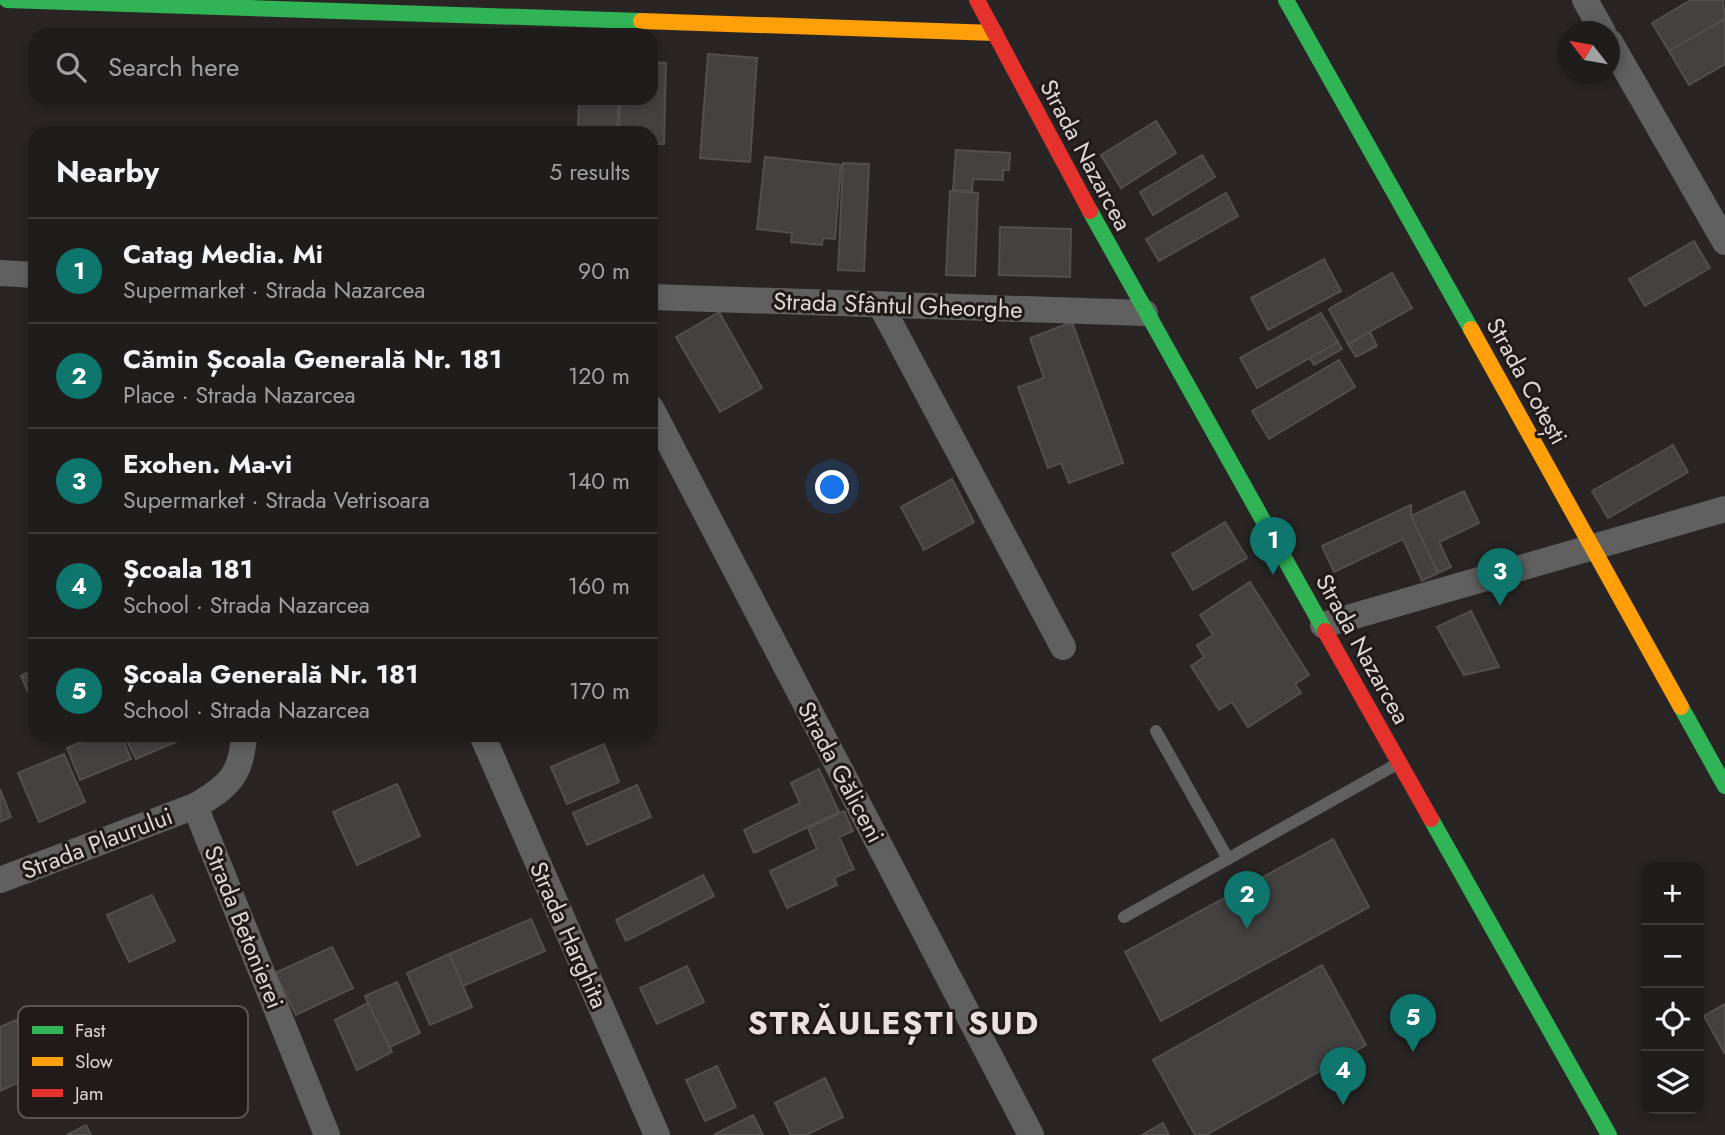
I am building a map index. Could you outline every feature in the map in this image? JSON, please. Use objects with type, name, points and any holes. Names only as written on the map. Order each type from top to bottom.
[{"type":"street","points":[[7,0],[995,33]]},
{"type":"street","name":"Strada Nazarcea","points":[[977,0],[1145,313],[1324,625],[1607,1134]]},
{"type":"street","name":"Strada Cotești","points":[[1286,0],[1594,547],[1725,786]]},
{"type":"street","points":[[1585,0],[1597,21]]},
{"type":"street","points":[[1620,61],[1725,243]]},
{"type":"street","points":[[0,273],[28,275]]},
{"type":"street","name":"Strada Sfântul Gheorghe","points":[[658,297],[1145,313]]},
{"type":"street","points":[[880,304],[1063,647]]},
{"type":"street","name":"Strada Găliceni","points":[[658,421],[1031,1135]]},
{"type":"street","points":[[1324,625],[1725,509]]},
{"type":"street","points":[[195,806],[216,794],[237,774],[243,742]]},
{"type":"street","name":"Strada Harghita","points":[[485,742],[657,1135]]},
{"type":"street","name":"Strada Plaurului","points":[[0,880],[195,806]]},
{"type":"street","name":"Strada Betonierei","points":[[195,806],[327,1135]]},
{"type":"lane","points":[[1156,732],[1228,859]]},
{"type":"lane","points":[[1124,917],[1400,762]]},
{"type":"building","points":[[1691,0],[1723,0],[1725,19],[1669,51],[1652,23]]},
{"type":"building","points":[[1725,19],[1725,64],[1689,85],[1669,51]]},
{"type":"building","points":[[708,54],[757,58],[750,162],[700,158]]},
{"type":"building","points":[[658,62],[666,63],[664,144],[658,144],[658,126],[619,126],[620,105],[658,105]]},
{"type":"building","points":[[579,105],[619,105],[617,126],[578,126]]},
{"type":"building","points":[[1156,121],[1176,153],[1121,188],[1101,155]]},
{"type":"building","points":[[956,150],[1010,153],[1009,170],[1003,170],[1003,180],[973,179],[972,191],[953,190]]},
{"type":"building","points":[[1202,155],[1215,177],[1153,215],[1140,192]]},
{"type":"building","points":[[765,157],[841,165],[835,239],[823,238],[822,245],[791,242],[792,233],[757,229]]},
{"type":"building","points":[[843,163],[869,164],[864,271],[838,270]]},
{"type":"building","points":[[950,191],[978,193],[975,276],[946,275]]},
{"type":"building","points":[[1226,193],[1238,216],[1159,261],[1146,239]]},
{"type":"building","points":[[1000,227],[1071,229],[1070,277],[999,275]]},
{"type":"building","points":[[1694,241],[1710,268],[1645,306],[1629,279]]},
{"type":"building","points":[[1324,259],[1341,291],[1268,330],[1251,298]]},
{"type":"building","points":[[1392,273],[1412,308],[1348,344],[1329,309]]},
{"type":"building","points":[[719,312],[762,388],[720,412],[676,337]]},
{"type":"building","points":[[1321,313],[1338,342],[1257,388],[1240,358]]},
{"type":"building","points":[[1072,322],[1123,463],[1069,483],[1061,463],[1048,468],[1018,387],[1044,378],[1030,338]]},
{"type":"building","points":[[1370,332],[1377,346],[1356,357],[1348,344]]},
{"type":"building","points":[[1338,342],[1342,349],[1314,365],[1310,358]]},
{"type":"building","points":[[1339,360],[1355,387],[1269,439],[1252,411]]},
{"type":"building","points":[[1673,445],[1688,472],[1608,518],[1592,491]]},
{"type":"building","points":[[952,479],[974,522],[924,550],[901,507]]},
{"type":"building","points":[[1464,491],[1479,523],[1439,542],[1451,567],[1438,573],[1411,516]]},
{"type":"building","points":[[1411,505],[1411,516],[1438,573],[1422,581],[1403,539],[1334,572],[1322,546]]},
{"type":"building","points":[[1225,522],[1247,558],[1193,590],[1172,554]]},
{"type":"building","points":[[1250,582],[1309,675],[1295,684],[1301,693],[1248,727],[1232,702],[1219,710],[1191,666],[1204,657],[1197,645],[1213,635],[1200,615]]},
{"type":"building","points":[[1471,611],[1499,667],[1464,675],[1437,627]]},
{"type":"building","points":[[28,672],[28,692],[21,676]]},
{"type":"building","points":[[81,742],[124,742],[131,759],[80,780],[67,748]]},
{"type":"building","points":[[128,742],[176,742],[136,759]]},
{"type":"building","points":[[604,744],[619,782],[567,804],[551,767]]},
{"type":"building","points":[[64,754],[85,802],[39,822],[18,773]]},
{"type":"building","points":[[819,769],[839,812],[754,853],[744,830],[800,803],[791,783]]},
{"type":"building","points":[[397,784],[420,836],[357,865],[333,812]]},
{"type":"building","points":[[637,785],[651,817],[587,845],[573,813]]},
{"type":"building","points":[[0,789],[11,817],[0,822]]},
{"type":"building","points":[[844,811],[853,831],[839,837],[854,869],[834,878],[837,885],[787,908],[770,871],[817,849],[808,828]]},
{"type":"building","points":[[1333,839],[1369,907],[1161,1021],[1125,952]]},
{"type":"building","points":[[703,875],[714,896],[626,941],[616,920]]},
{"type":"building","points":[[152,895],[175,941],[129,962],[107,915]]},
{"type":"building","points":[[531,919],[545,951],[463,986],[449,954]]},
{"type":"building","points":[[332,947],[353,988],[296,1015],[275,973]]},
{"type":"building","points":[[449,954],[472,1007],[430,1025],[407,973]]},
{"type":"building","points":[[1322,965],[1366,1045],[1206,1135],[1195,1135],[1153,1060]]},
{"type":"building","points":[[687,966],[704,1002],[657,1024],[640,988]]},
{"type":"building","points":[[397,982],[420,1033],[388,1048],[365,996]]},
{"type":"building","points":[[368,1003],[392,1052],[357,1070],[335,1020]]},
{"type":"building","points":[[1725,1004],[1725,1054],[1704,1016]]},
{"type":"building","points":[[16,1020],[18,1024],[18,1083],[0,1091],[0,1027]]},
{"type":"building","points":[[717,1066],[736,1107],[705,1121],[686,1080]]},
{"type":"building","points":[[825,1078],[843,1117],[806,1135],[791,1135],[775,1103]]},
{"type":"building","points":[[753,1115],[763,1135],[715,1134]]},
{"type":"building","points":[[1163,1123],[1169,1135],[1142,1135]]},
{"type":"building","points":[[86,1125],[91,1135],[67,1135]]},
{"type":"traffic: fast","points":[[7,0],[641,21]]},
{"type":"traffic: fast","points":[[1286,0],[1471,329]]},
{"type":"traffic: fast","points":[[1090,211],[1325,631]]},
{"type":"traffic: fast","points":[[1681,707],[1725,786]]},
{"type":"traffic: fast","points":[[1431,819],[1609,1135]]},
{"type":"traffic: slow","points":[[641,21],[995,33]]},
{"type":"traffic: slow","points":[[1471,329],[1681,707]]},
{"type":"traffic: jam","points":[[977,0],[1090,211]]},
{"type":"traffic: jam","points":[[1325,631],[1431,819]]},
{"type":"place","name":"Catag Media. Mi","points":[[1273,575]]},
{"type":"place","name":"Exohen. Ma-vi","points":[[1500,606]]},
{"type":"place","name":"Cămin Școala Generală Nr. 181","points":[[1247,929]]},
{"type":"place","name":"Școala Generală Nr. 181","points":[[1413,1052]]},
{"type":"place","name":"Școala 181","points":[[1343,1105]]},
{"type":"district","name":"STRĂULEȘTI SUD","points":[[894,1023]]}]
